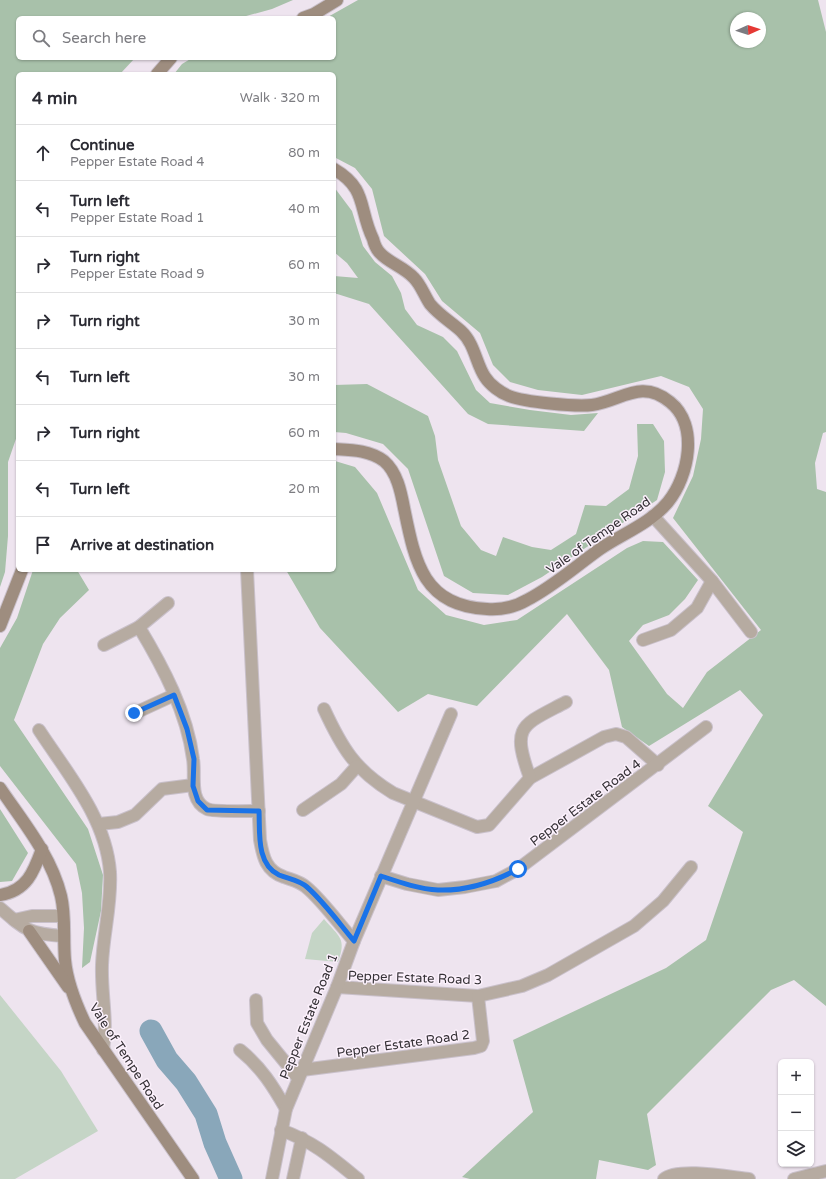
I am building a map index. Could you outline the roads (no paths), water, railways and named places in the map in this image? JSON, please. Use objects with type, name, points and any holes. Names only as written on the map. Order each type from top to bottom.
[{"type":"main road","points":[[308,16],[337,0]]},
{"type":"main road","points":[[159,72],[169,60]]},
{"type":"main road","name":"Vale of Tempe Road","points":[[336,171],[352,182],[358,190],[372,237],[380,253],[412,276],[422,288],[430,303],[441,315],[463,332],[476,355],[484,377],[497,389],[511,397],[554,403],[590,405],[602,403],[628,393],[647,390],[672,403],[680,415],[687,432],[689,449],[677,487],[668,502],[653,516],[600,550],[565,576],[526,601],[504,608],[475,608],[456,603],[439,594],[427,582],[412,541],[400,491],[394,475],[386,463],[375,456],[362,451],[336,449]]},
{"type":"main road","points":[[0,626],[21,572]]},
{"type":"main road","name":"Vale of Tempe Road","points":[[0,788],[42,849],[57,881],[64,916],[66,965],[73,995],[85,1023],[193,1179]]},
{"type":"main road","points":[[0,895],[20,888],[28,882],[42,849]]},
{"type":"main road","points":[[29,931],[73,995]]},
{"type":"street","points":[[653,516],[712,581],[750,632]]},
{"type":"street","points":[[247,572],[259,811],[263,856],[268,867],[275,873],[297,880],[307,887],[354,941]]},
{"type":"street","points":[[643,640],[671,630],[696,608],[712,581]]},
{"type":"street","points":[[104,645],[139,627],[168,603]]},
{"type":"street","points":[[139,627],[154,652],[174,695],[187,729],[194,759],[193,786],[198,801],[207,810],[259,811]]},
{"type":"street","points":[[134,713],[174,695]]},
{"type":"street","points":[[530,778],[521,745],[521,732],[528,722],[566,702]]},
{"type":"street","points":[[324,709],[335,733],[357,766],[380,786],[393,793],[477,827],[489,825],[530,778],[604,736],[616,734],[626,737],[658,765]]},
{"type":"street","name":"Pepper Estate Road 1","points":[[272,1179],[286,1109],[381,876],[451,714]]},
{"type":"street","name":"Pepper Estate Road 4","points":[[381,876],[407,884],[438,890],[496,881],[518,869],[658,765],[706,727]]},
{"type":"street","points":[[39,730],[99,824],[110,871],[107,924],[102,965],[102,987],[106,1030],[103,1050]]},
{"type":"street","points":[[303,810],[341,784],[357,766]]},
{"type":"street","points":[[99,824],[118,822],[135,815],[162,789],[193,786]]},
{"type":"street","name":"Pepper Estate Road 3","points":[[337,987],[478,996],[522,986],[548,975],[627,930],[663,901],[691,867]]},
{"type":"street","points":[[0,908],[29,931],[43,935],[64,936]]},
{"type":"street","points":[[14,920],[32,916],[64,916]]},
{"type":"street","name":"Pepper Estate Road 2","points":[[300,1074],[481,1046],[483,1041],[478,996]]},
{"type":"street","points":[[256,1000],[257,1023],[267,1040],[300,1074]]},
{"type":"street","points":[[240,1050],[256,1063],[270,1080],[286,1109]]},
{"type":"street","points":[[281,1130],[302,1138],[323,1150],[358,1179]]},
{"type":"street","points":[[293,1179],[302,1138]]},
{"type":"street","points":[[794,1179],[826,1171]]},
{"type":"street","points":[[664,1179],[675,1174],[687,1174],[749,1179]]},
{"type":"waterway","points":[[151,1031],[167,1060],[186,1082],[206,1114],[215,1143],[231,1179]]}]
